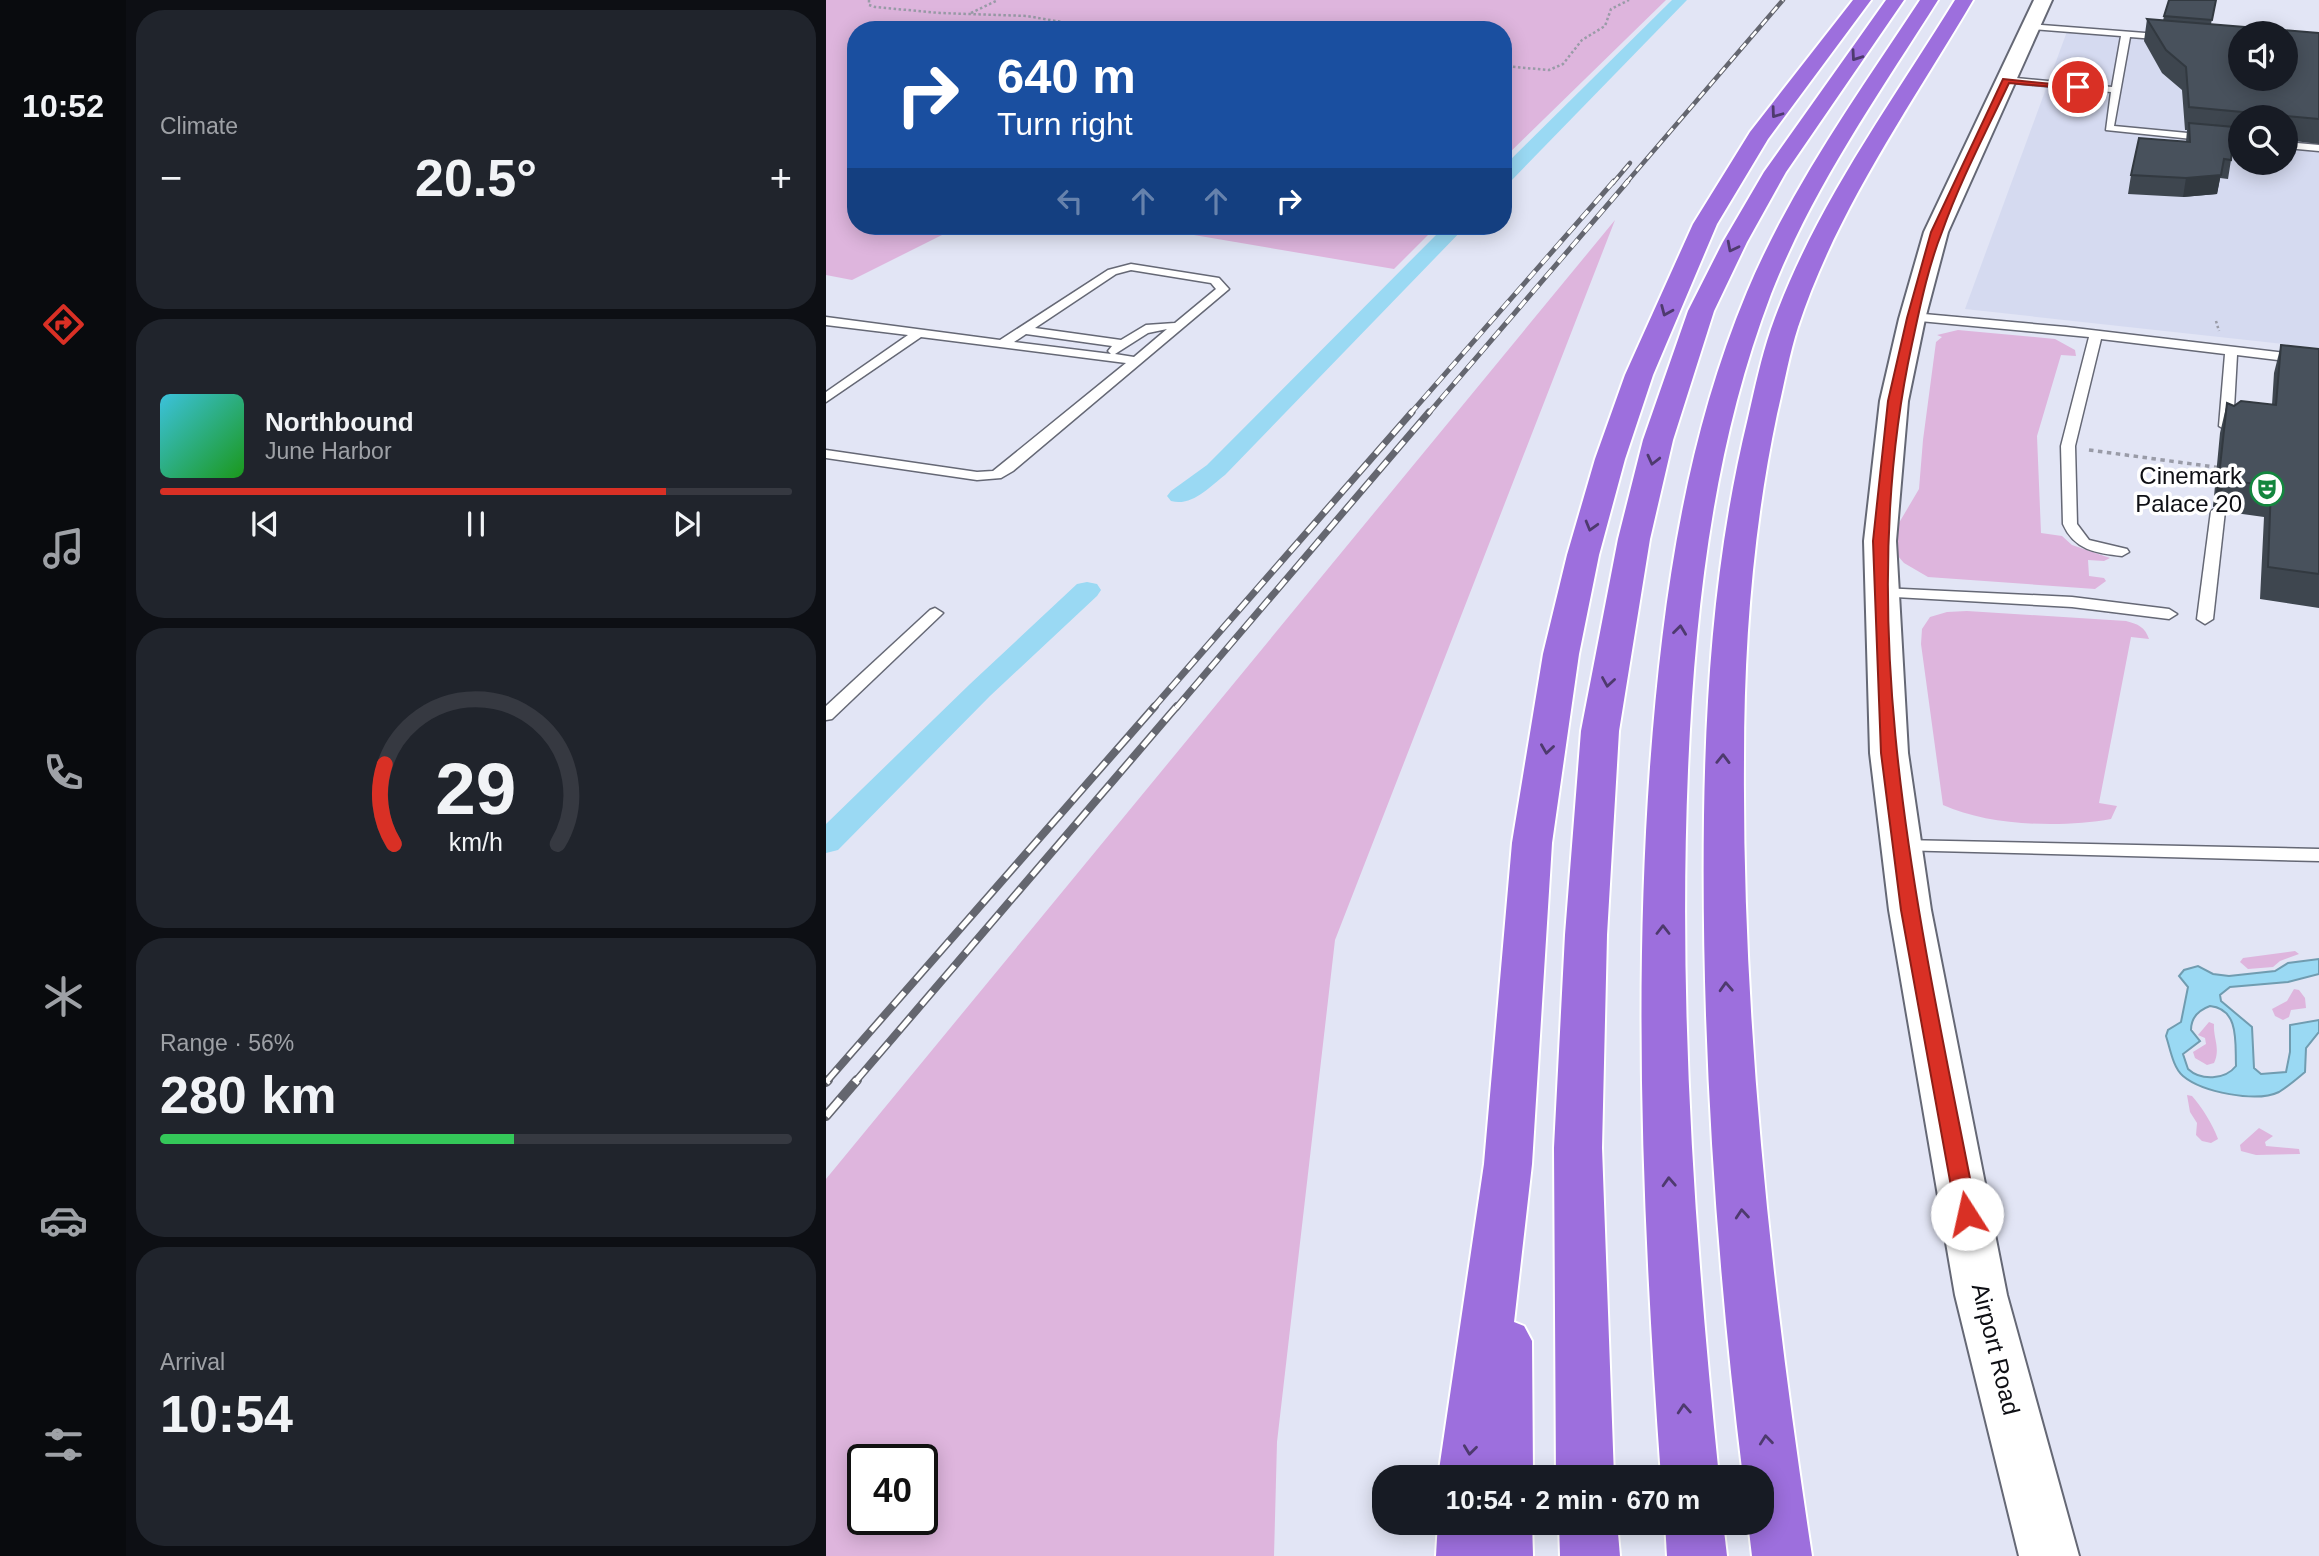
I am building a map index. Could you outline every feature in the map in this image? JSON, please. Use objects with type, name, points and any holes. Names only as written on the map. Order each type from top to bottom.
[{"type":"highway","points":[[1469,1465],[1508,1164],[1532,843],[1561,654],[1583,555],[1610,458],[1639,375],[1705,224],[1759,137],[1862,0]]},
{"type":"highway","points":[[1585,1465],[1578,1148],[1586,935],[1600,731],[1634,539],[1658,440],[1701,311],[1735,242],[1775,172],[1895,0]]},
{"type":"highway","points":[[1689,1465],[1669,1181],[1663,968],[1667,792],[1678,646],[1691,547],[1707,463],[1727,387],[1748,322],[1771,265],[1807,192],[1929,0]]},
{"type":"highway","points":[[1782,1556],[1743,1229],[1727,1010],[1723,920],[1723,777],[1732,604],[1750,467],[1775,359],[1795,297],[1830,219],[1964,0]]},
{"type":"highway","points":[[1504,1465],[1508,1164]]},
{"type":"highway","points":[[1466,1535],[1466,1556]]},
{"type":"highway","points":[[1503,1535],[1503,1556]]},
{"type":"highway","points":[[1589,1535],[1590,1556]]},
{"type":"highway","points":[[1695,1535],[1697,1556]]},
{"type":"street","name":"Airport Road","points":[[2037,13],[1936,232],[1894,401],[1880,541],[1889,753],[1910,910],[1981,1295],[2049,1556]]},
{"type":"lane","points":[[2037,13],[2126,34],[2174,38]]},
{"type":"lane","points":[[2126,34],[2109,128],[2228,140]]},
{"type":"lane","points":[[2006,80],[2117,90]]},
{"type":"lane","points":[[2298,146],[2319,148]]},
{"type":"lane","points":[[826,454],[977,476],[996,475],[1008,468],[1223,289],[1216,280],[1131,267],[1112,272],[1002,344]]},
{"type":"lane","points":[[1913,317],[2319,361]]},
{"type":"lane","points":[[826,321],[1137,361]]},
{"type":"lane","points":[[1105,357],[1147,326],[1159,324],[1178,327]]},
{"type":"lane","points":[[1024,330],[1123,344]]},
{"type":"lane","points":[[826,398],[919,333]]},
{"type":"lane","points":[[2096,335],[2070,428],[2068,447],[2073,533],[2091,547],[2122,552]]},
{"type":"lane","points":[[2226,429],[2231,351]]},
{"type":"lane","points":[[2205,619],[2218,511]]},
{"type":"lane","points":[[1882,593],[2072,602],[2169,614]]},
{"type":"lane","points":[[826,715],[935,613]]},
{"type":"lane","points":[[1901,846],[2319,855]]},
{"type":"path","points":[[869,0],[869,5],[875,7],[1059,21]]},
{"type":"path","points":[[971,13],[998,0]]},
{"type":"path","points":[[1512,67],[1549,70],[1563,64],[1582,40],[1605,26],[1611,9],[1627,0]]},
{"type":"path","points":[[2068,447],[2222,468]]},
{"type":"shaded area","points":[[826,0],[1666,0],[1512,150],[1512,21],[847,21],[847,235],[942,235],[852,280],[826,275]]},
{"type":"shaded area","points":[[2069,26],[2228,40],[2228,91],[2298,91],[2298,68],[2319,48],[2319,348],[1965,309]]},
{"type":"shaded area","points":[[1615,220],[1335,940],[1277,1442],[1274,1556],[826,1556],[826,1179]]},
{"type":"shaded area","points":[[1194,235],[1428,235],[1394,269]]},
{"type":"shaded area","points":[[1958,330],[2055,339],[2075,350],[2076,356],[2061,355],[2037,436],[2041,533],[2062,536],[2072,545],[2110,558],[2104,561],[2088,560],[2089,576],[2104,578],[2106,581],[2095,589],[1928,577],[1904,563],[1897,555],[1896,528],[1919,489],[1936,342],[1942,337],[1937,335]]},
{"type":"shaded area","points":[[1947,612],[2126,621],[2143,629],[2149,639],[2131,637],[2099,803],[2117,806],[2111,819],[2070,824],[2026,823],[1982,817],[1943,805],[1921,644],[1922,629],[1930,617]]},
{"type":"shaded area","points":[[2295,951],[2299,954],[2280,961],[2273,967],[2248,969],[2240,962],[2243,958]]},
{"type":"shaded area","points":[[2294,989],[2299,990],[2305,998],[2306,1008],[2291,1010],[2289,1017],[2283,1020],[2275,1016],[2272,1009],[2287,1001]]},
{"type":"shaded area","points":[[2209,1022],[2214,1024],[2217,1053],[2214,1063],[2207,1065],[2195,1058],[2193,1052],[2206,1044],[2205,1038],[2198,1035]]},
{"type":"shaded area","points":[[2187,1095],[2192,1096],[2200,1105],[2218,1139],[2211,1143],[2202,1141],[2196,1135],[2197,1123],[2190,1112]]},
{"type":"shaded area","points":[[2259,1128],[2273,1136],[2265,1142],[2266,1146],[2299,1149],[2300,1154],[2256,1155],[2241,1151],[2240,1145]]},
{"type":"water","points":[[2319,959],[2319,974],[2288,982],[2230,987],[2220,995],[2221,1001],[2252,1027],[2254,1068],[2261,1074],[2286,1072],[2290,1052],[2290,1025],[2319,1020],[2319,1032],[2306,1048],[2305,1072],[2279,1092],[2257,1096],[2216,1091],[2183,1076],[2174,1063],[2166,1036],[2168,1030],[2181,1022],[2188,987],[2179,976],[2184,970],[2198,966],[2213,974],[2229,976],[2275,971],[2288,963]],"holes":[[[2210,1006],[2227,1014],[2234,1029],[2236,1066],[2219,1076],[2199,1076],[2188,1069],[2183,1054],[2200,1041],[2191,1030],[2192,1021],[2199,1012]]]},
{"type":"building","points":[[2169,0],[2216,0],[2212,20],[2164,16]]},
{"type":"building","points":[[2147,19],[2228,26],[2228,91],[2298,91],[2298,31],[2319,33],[2319,119],[2298,117],[2298,105],[2228,105],[2228,111],[2189,107],[2186,67],[2166,50]]},
{"type":"building","points":[[2189,123],[2228,126],[2228,160],[2224,159],[2221,175],[2186,178],[2131,175],[2139,138],[2190,142]]},
{"type":"building","name":"Cinemark Palace 20","points":[[2281,345],[2319,349],[2319,574],[2268,567],[2271,486],[2234,481],[2226,474],[2219,476],[2227,403],[2234,406],[2241,401],[2276,405]]},
{"type":"waterway","points":[[1512,169],[1680,0]]},
{"type":"waterway","points":[[1180,496],[1216,470],[1447,235]]},
{"type":"waterway","points":[[826,843],[980,690],[1087,590]]},
{"type":"railway","points":[[1626,183],[1783,0]]},
{"type":"railway","points":[[1613,183],[1630,163]]},
{"type":"railway","points":[[1410,414],[1614,181]]},
{"type":"railway","points":[[1428,414],[1628,181]]},
{"type":"railway","points":[[1153,708],[1412,412]]},
{"type":"railway","points":[[1176,708],[1429,412]]},
{"type":"railway","points":[[828,1080],[826,1082],[1155,706]]},
{"type":"railway","points":[[855,1082],[1177,706]]},
{"type":"railway","points":[[826,1116],[857,1080]]},
{"type":"place","name":"Cinemark Palace 20","points":[[2267,489]]},
{"type":"route","points":[[1967,1214],[1910,910],[1889,753],[1880,541],[1884,495],[1894,401],[1912,318],[1936,232],[2006,80],[2078,87]]}]
